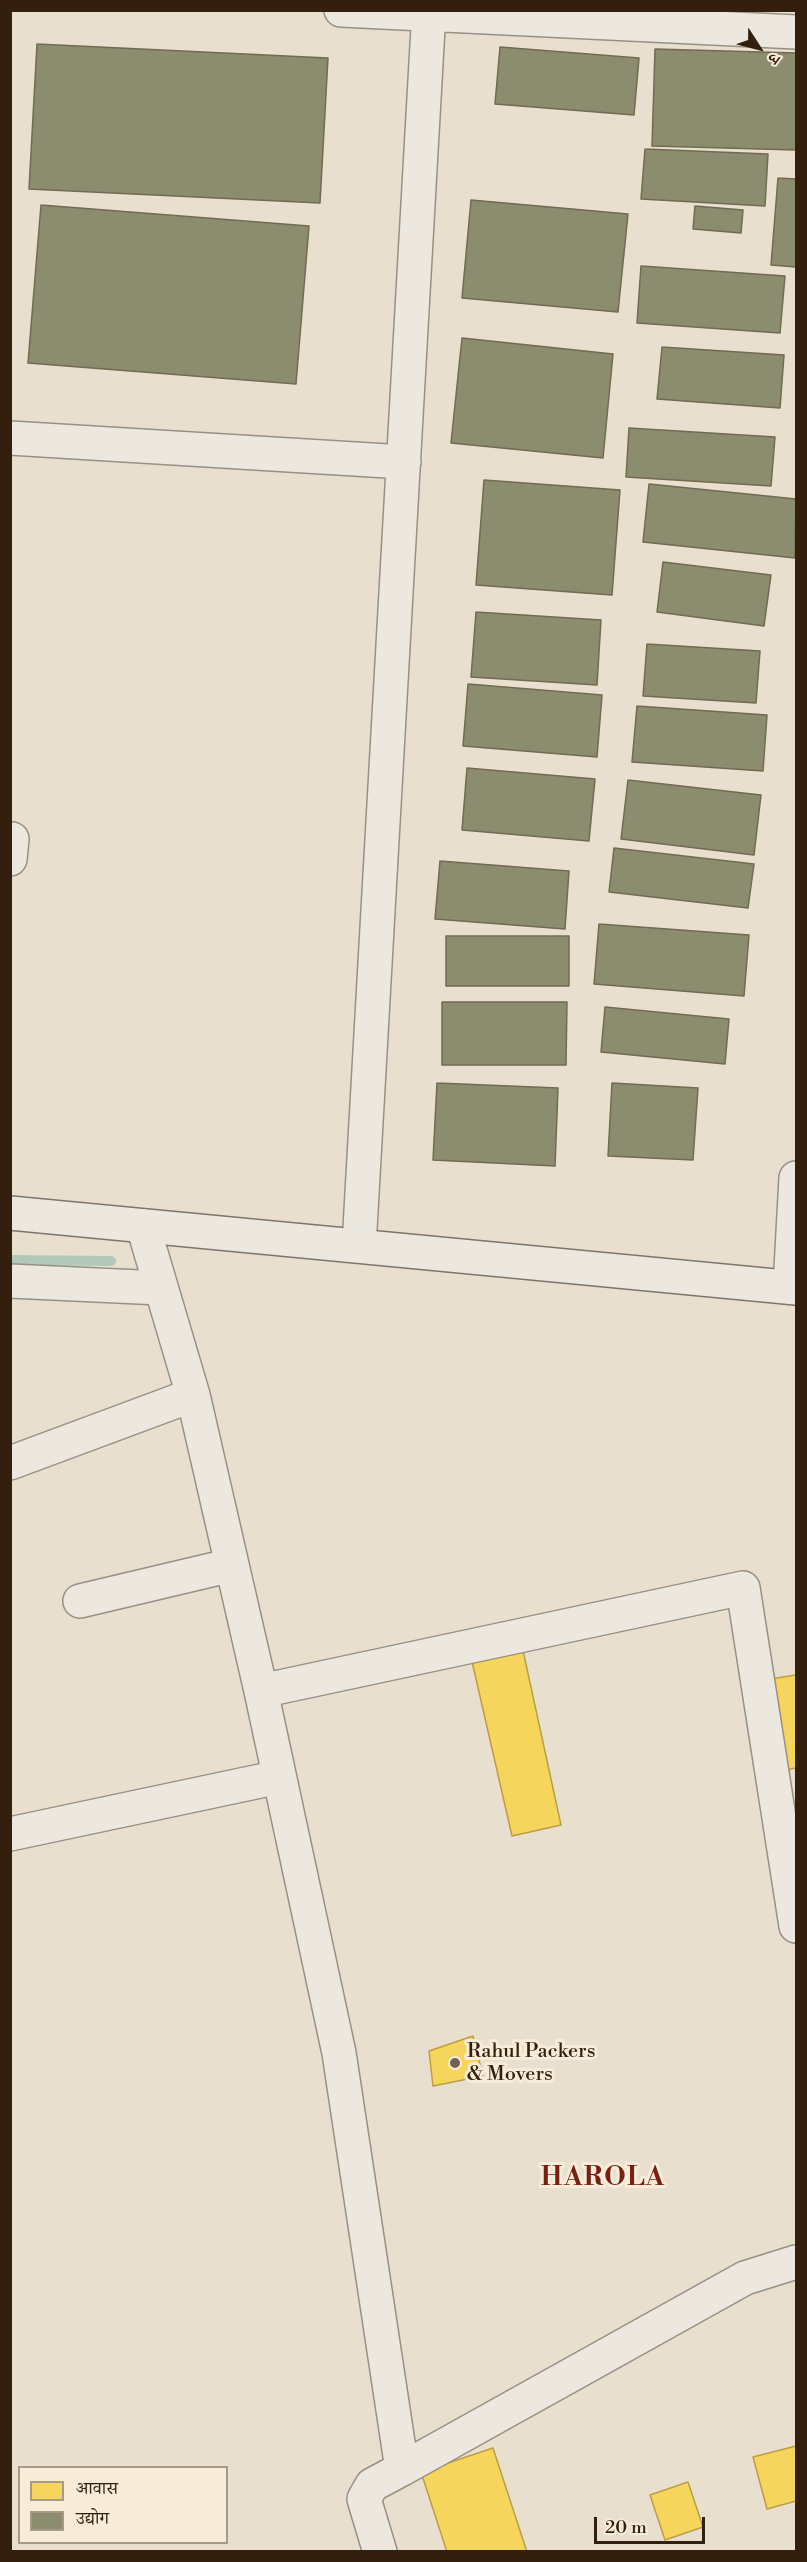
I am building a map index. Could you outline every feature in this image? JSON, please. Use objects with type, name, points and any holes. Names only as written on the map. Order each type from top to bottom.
[{"type":"street","points":[[341,10],[796,32]]},
{"type":"street","points":[[359,1246],[429,13]]},
{"type":"street","points":[[10,438],[404,462]]},
{"type":"street","points":[[10,1213],[793,1287],[796,1178]]},
{"type":"street","points":[[143,1226],[193,1395],[261,1691],[339,2053],[402,2469]]},
{"type":"street","points":[[10,1281],[161,1288]]},
{"type":"street","points":[[10,1463],[193,1395]]},
{"type":"street","points":[[80,1601],[232,1565]]},
{"type":"street","points":[[261,1691],[743,1588],[796,1926]]},
{"type":"street","points":[[10,1834],[279,1777]]},
{"type":"street","points":[[380,2552],[364,2499],[372,2485],[745,2278],[796,2262]]},
{"type":"building: आवास","points":[[522,1646],[561,1825],[512,1836],[471,1657]]},
{"type":"building: आवास","points":[[796,1675],[796,1768],[778,1771],[764,1680]]},
{"type":"building: आवास","name":"Rahul Packers & Movers","points":[[473,2036],[483,2076],[433,2086],[429,2051]]},
{"type":"building: आवास","points":[[796,2446],[796,2501],[767,2509],[753,2457]]},
{"type":"building: आवास","points":[[493,2448],[527,2552],[447,2552],[421,2472]]},
{"type":"building: आवास","points":[[688,2482],[703,2527],[665,2540],[650,2495]]},
{"type":"building: उद्योग","points":[[37,44],[328,58],[320,203],[29,189]]},
{"type":"building: उद्योग","points":[[500,47],[639,58],[634,115],[495,104]]},
{"type":"building: उद्योग","points":[[655,49],[796,53],[796,150],[652,146]]},
{"type":"building: उद्योग","points":[[645,149],[768,154],[765,206],[641,199]]},
{"type":"building: उद्योग","points":[[778,178],[796,179],[796,267],[771,265]]},
{"type":"building: उद्योग","points":[[471,200],[628,214],[618,312],[462,298]]},
{"type":"building: उद्योग","points":[[41,205],[309,226],[296,384],[28,363]]},
{"type":"building: उद्योग","points":[[695,206],[743,210],[741,233],[693,229]]},
{"type":"building: उद्योग","points":[[641,266],[785,276],[780,333],[637,323]]},
{"type":"building: उद्योग","points":[[462,338],[613,354],[603,458],[451,443]]},
{"type":"building: उद्योग","points":[[662,347],[784,355],[780,408],[657,399]]},
{"type":"building: उद्योग","points":[[629,428],[775,437],[771,486],[626,477]]},
{"type":"building: उद्योग","points":[[484,480],[620,490],[612,595],[476,585]]},
{"type":"building: उद्योग","points":[[649,484],[796,499],[795,558],[643,542]]},
{"type":"building: उद्योग","points":[[663,562],[771,575],[764,626],[657,612]]},
{"type":"building: उद्योग","points":[[476,612],[601,620],[597,685],[471,677]]},
{"type":"building: उद्योग","points":[[647,644],[760,651],[756,703],[643,696]]},
{"type":"building: उद्योग","points":[[468,684],[602,695],[597,757],[463,746]]},
{"type":"building: उद्योग","points":[[637,706],[767,715],[763,771],[632,762]]},
{"type":"building: उद्योग","points":[[467,768],[595,779],[589,841],[462,830]]},
{"type":"building: उद्योग","points":[[628,780],[761,795],[754,855],[621,839]]},
{"type":"building: उद्योग","points":[[614,848],[754,864],[748,908],[609,892]]},
{"type":"building: उद्योग","points":[[440,861],[569,871],[565,929],[435,919]]},
{"type":"building: उद्योग","points":[[599,924],[749,935],[744,996],[594,984]]},
{"type":"building: उद्योग","points":[[446,936],[569,936],[569,986],[446,986]]},
{"type":"building: उद्योग","points":[[442,1002],[567,1002],[566,1065],[442,1065]]},
{"type":"building: उद्योग","points":[[605,1007],[729,1019],[725,1064],[601,1052]]},
{"type":"building: उद्योग","points":[[437,1083],[558,1088],[555,1166],[433,1160]]},
{"type":"building: उद्योग","points":[[612,1083],[698,1088],[693,1160],[608,1156]]},
{"type":"waterway","points":[[10,1260],[111,1261]]},
{"type":"place","name":"Rahul Packers & Movers","points":[[455,2063]]},
{"type":"district","name":"HAROLA","points":[[603,2179]]}]
